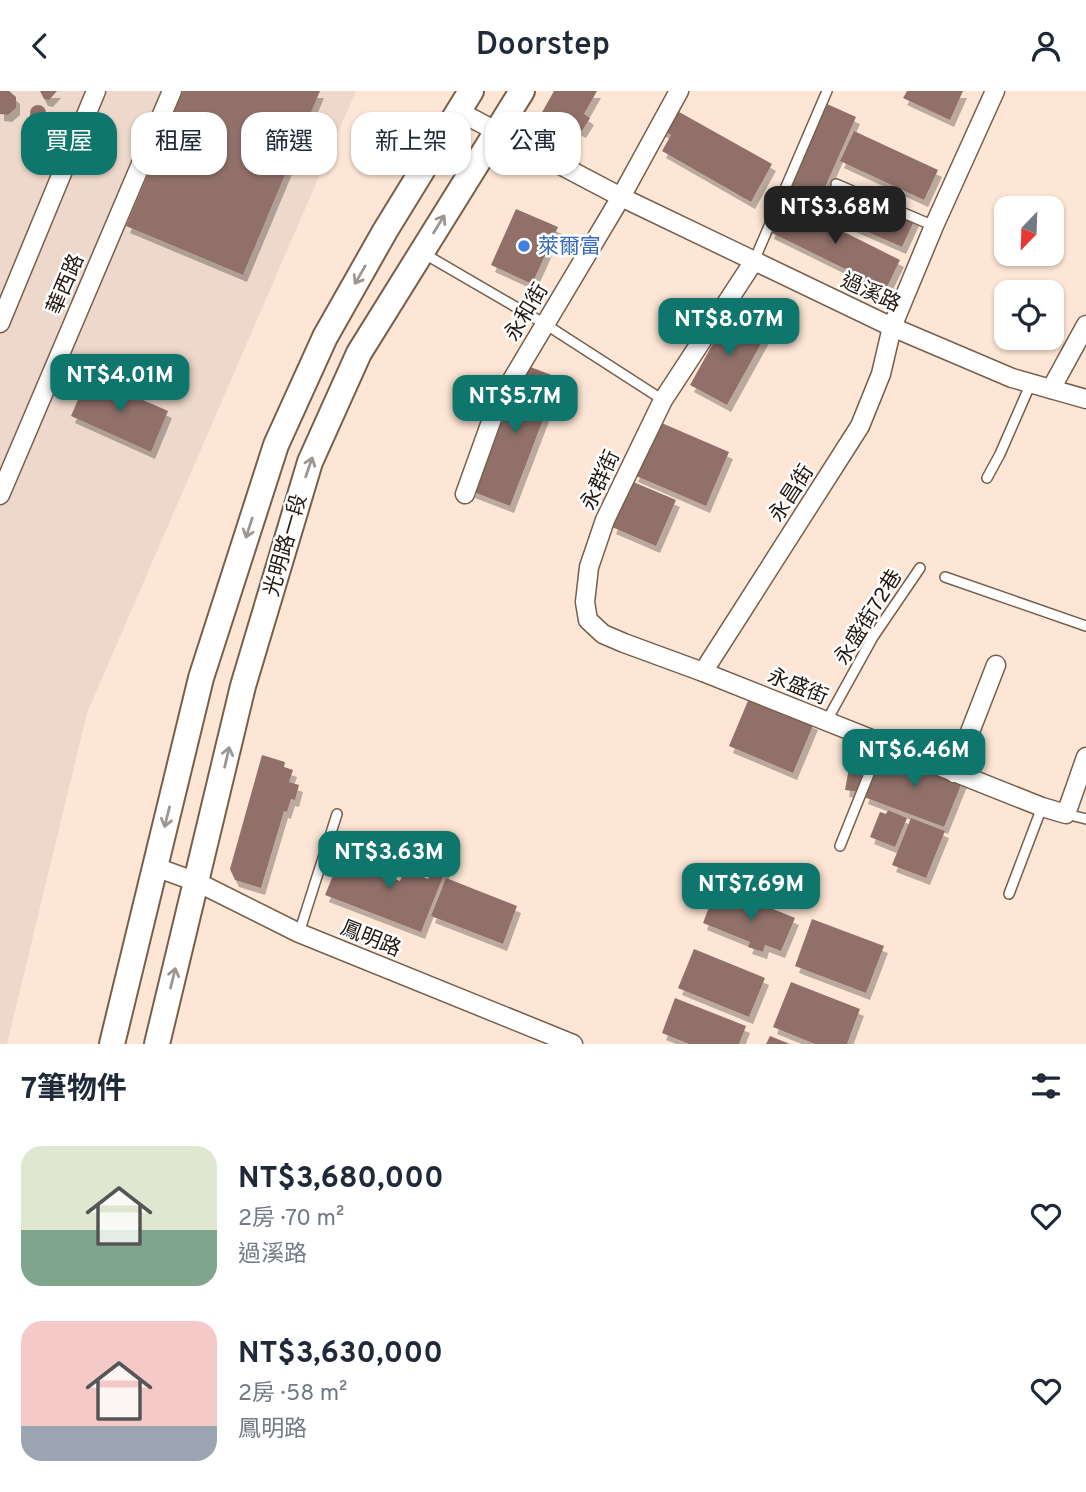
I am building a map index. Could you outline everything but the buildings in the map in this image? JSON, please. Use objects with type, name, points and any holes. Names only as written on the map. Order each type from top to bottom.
[{"type":"street","points":[[0,323],[96,91]]},
{"type":"street","name":"華西路","points":[[0,495],[8,455],[172,91]]},
{"type":"street","name":"光明路一段","points":[[508,112],[522,91]]},
{"type":"street","name":"永和街","points":[[465,494],[497,405],[621,197],[679,91]]},
{"type":"street","name":"永昌街","points":[[703,672],[860,426],[881,374],[892,327],[995,91]]},
{"type":"street","name":"光明路一段","points":[[112,1044],[201,678],[276,445],[325,337],[385,231],[465,101]]},
{"type":"street","name":"過溪路","points":[[465,101],[485,122]]},
{"type":"street","name":"光明路一段","points":[[156,1044],[243,687],[310,462],[359,353],[485,148]]},
{"type":"street","name":"過溪路","points":[[578,175],[892,327],[1012,378],[1086,399]]},
{"type":"street","name":"永群街","points":[[703,672],[603,634],[588,620],[585,602],[589,567],[605,520],[663,400],[754,261]]},
{"type":"street","points":[[1051,389],[1086,325]]},
{"type":"street","points":[[954,773],[996,665]]},
{"type":"street","name":"永盛街","points":[[703,672],[954,773],[1066,814]]},
{"type":"street","points":[[1066,814],[1086,757]]},
{"type":"street","name":"鳳明路","points":[[155,867],[197,882],[299,933],[573,1044]]},
{"type":"lane","points":[[754,261],[827,91]]},
{"type":"lane","points":[[836,184],[934,226]]},
{"type":"lane","points":[[422,252],[545,324],[663,400]]},
{"type":"lane","points":[[986,478],[1000,454],[1031,383]]},
{"type":"lane","name":"永盛街72巷","points":[[826,722],[873,637],[920,568]]},
{"type":"lane","points":[[945,577],[1086,626]]},
{"type":"lane","points":[[841,846],[881,744]]},
{"type":"lane","points":[[1009,894],[1042,807]]},
{"type":"lane","points":[[299,933],[337,814]]},
{"type":"lane","points":[[1066,814],[1086,819]]},
{"type":"shaded area","points":[[0,91],[356,91],[337,135],[337,112],[241,112],[241,175],[320,175],[87,713],[7,1044],[0,1044]]},
{"type":"place","name":"萊爾富","points":[[524,246]]}]
